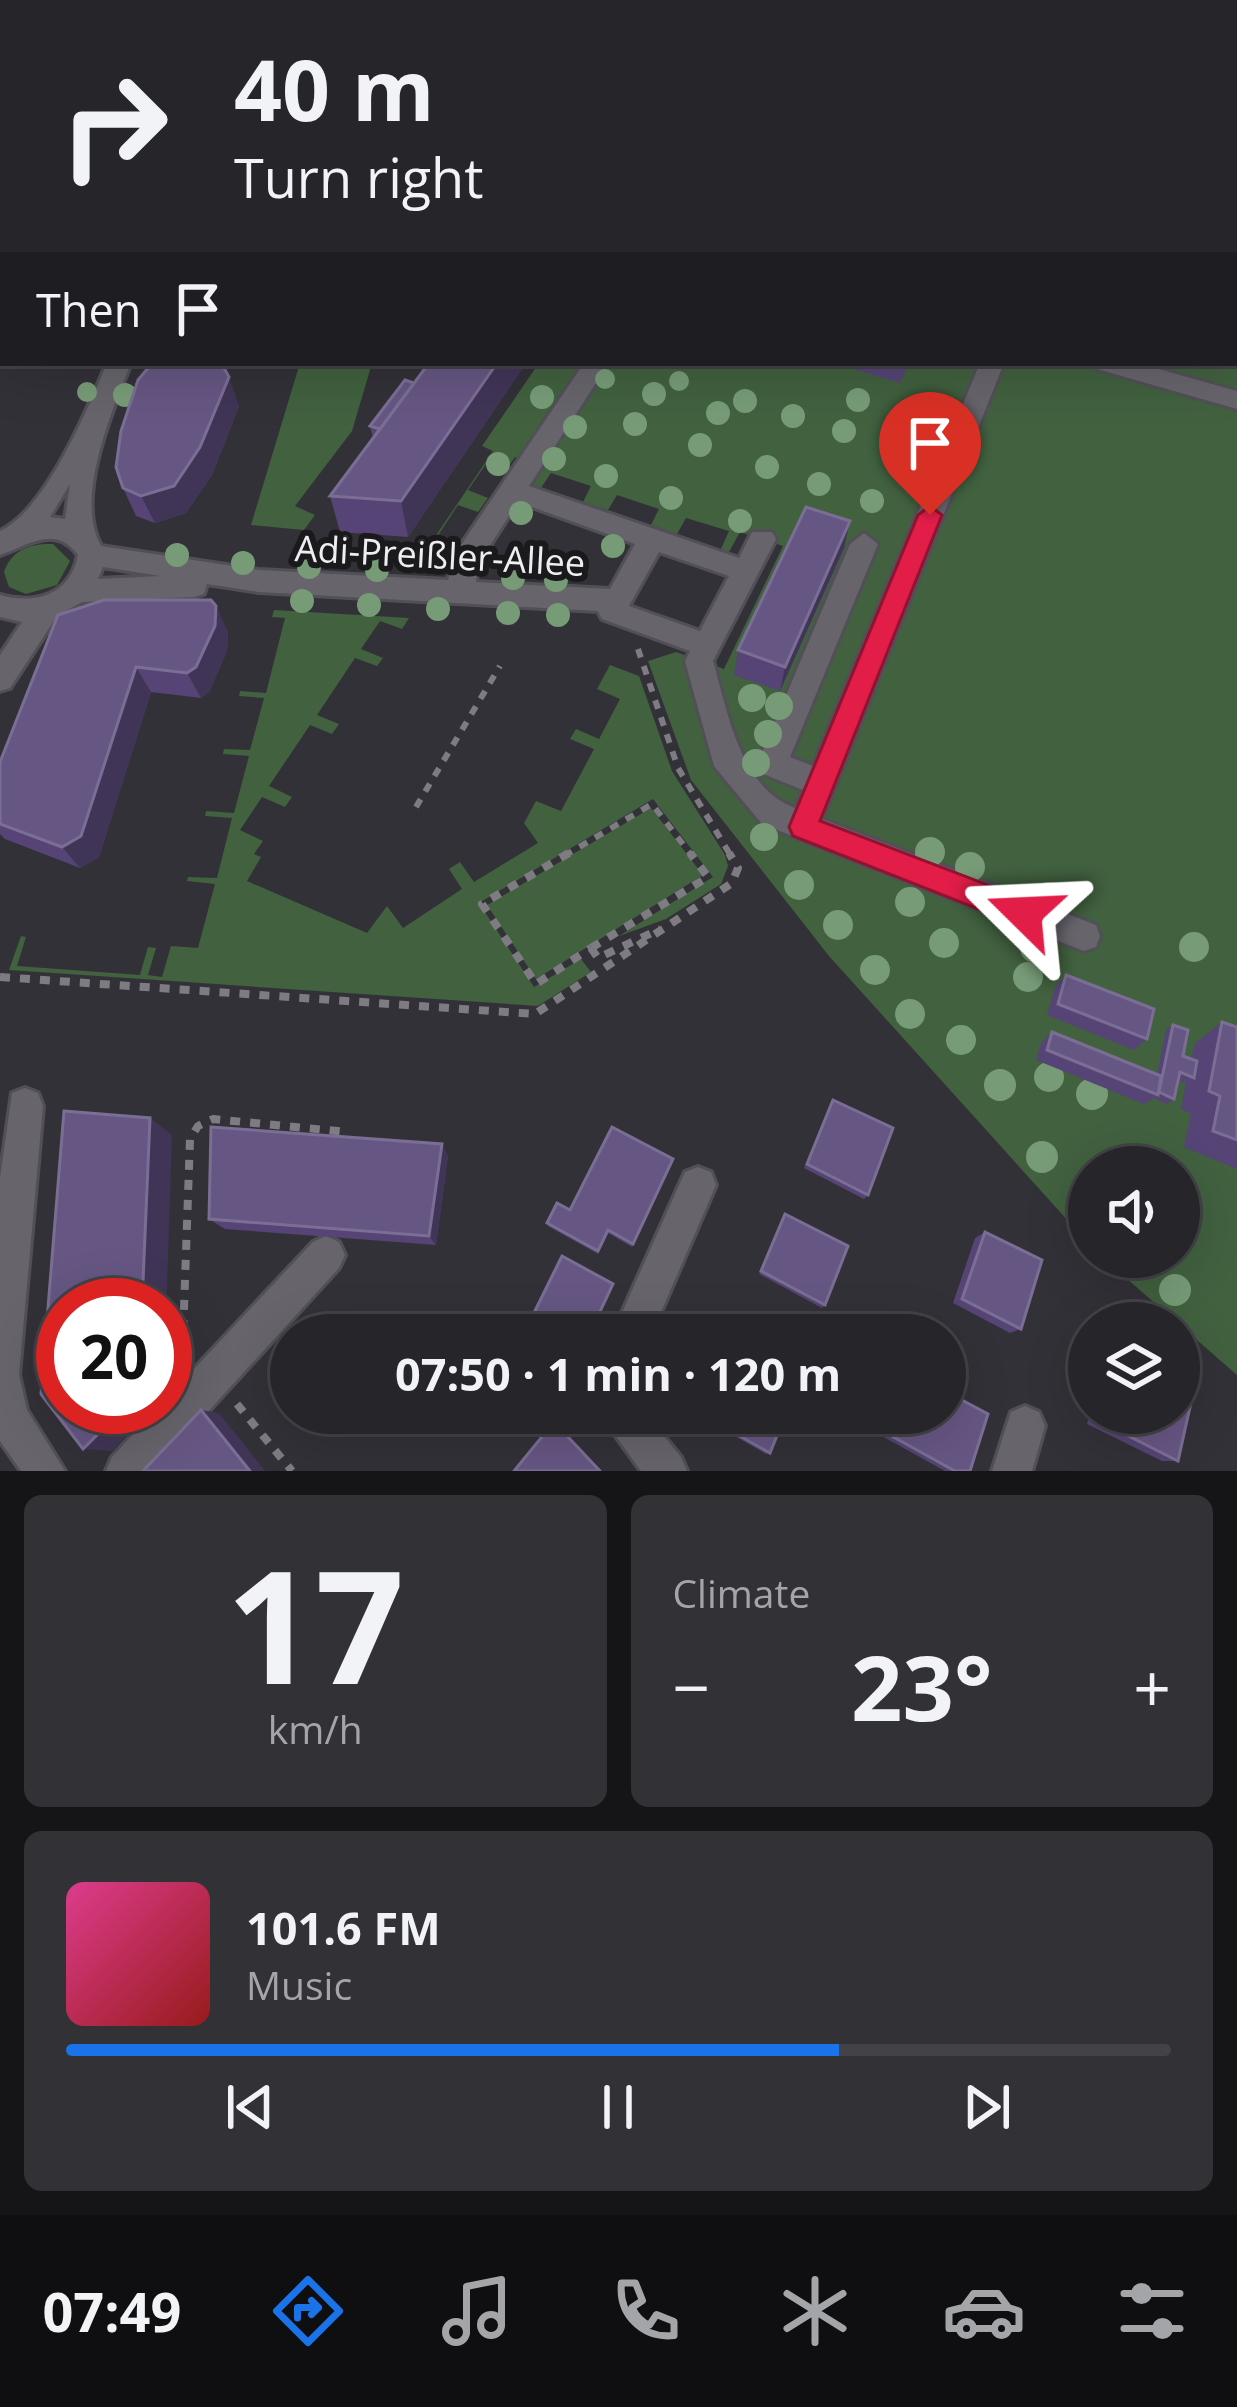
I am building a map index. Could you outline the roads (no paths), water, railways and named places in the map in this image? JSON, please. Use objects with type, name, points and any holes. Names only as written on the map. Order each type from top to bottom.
[{"type":"street","points":[[0,544],[28,529],[83,451],[118,366]]},
{"type":"street","points":[[460,592],[465,562],[595,366]]},
{"type":"street","points":[[803,827],[991,366]]},
{"type":"street","points":[[1117,366],[1237,400]]},
{"type":"street","points":[[77,591],[89,573],[77,510],[87,473],[83,451]]},
{"type":"street","points":[[512,490],[745,571]]},
{"type":"street","name":"Adi-Preißler-Allee","points":[[28,529],[56,526],[85,544],[259,581],[617,601]]},
{"type":"street","points":[[652,538],[612,611],[707,645]]},
{"type":"street","points":[[762,539],[699,661],[729,766],[773,814],[1084,936]]},
{"type":"street","points":[[821,783],[772,764],[864,544]]},
{"type":"street","name":"Adi-Preißler-Allee","points":[[46,609],[77,591],[130,586],[236,587],[259,581]]},
{"type":"street","points":[[0,606],[27,612],[46,609]]},
{"type":"street","points":[[0,679],[46,609]]},
{"type":"street","points":[[25,1106],[0,1376],[9,1419],[45,1471]]},
{"type":"street","points":[[640,1314],[698,1185]]},
{"type":"street","points":[[126,1471],[326,1255]]},
{"type":"street","points":[[1012,1471],[1025,1426]]},
{"type":"street","points":[[636,1434],[667,1471]]}]
